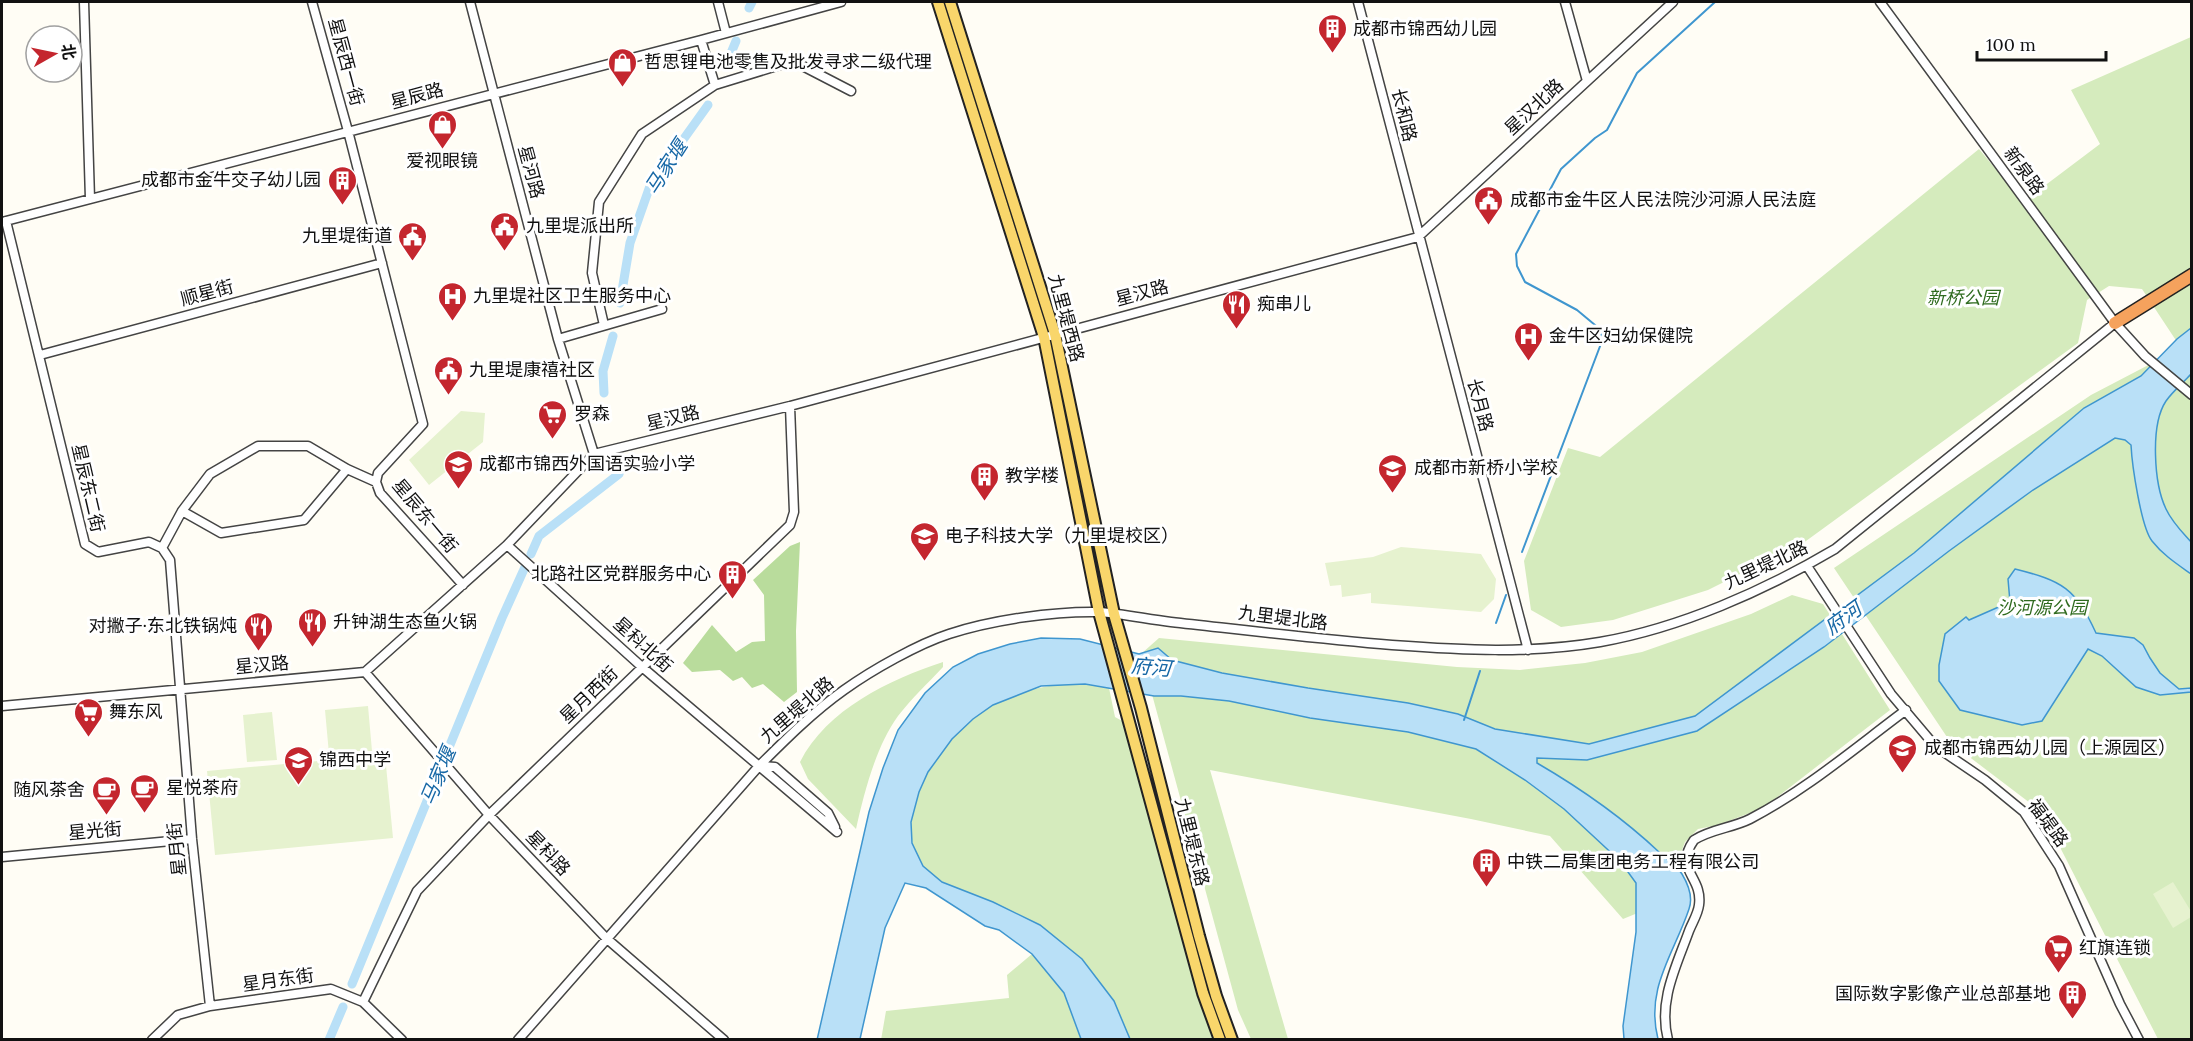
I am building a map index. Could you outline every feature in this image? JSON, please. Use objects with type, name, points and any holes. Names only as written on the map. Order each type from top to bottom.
[{"type":"highway","points":[[2115,323],[2192,275]]},
{"type":"main road","points":[[938,2],[1050,335],[1107,646],[1203,993],[1220,1040]]},
{"type":"main road","name":"九里堤西路","points":[[950,2],[1050,335],[1114,614],[1126,650]]},
{"type":"main road","name":"九里堤东路","points":[[1126,650],[1199,936],[1216,996],[1232,1040]]},
{"type":"street","points":[[84,2],[90,199]]},
{"type":"street","name":"星辰西一街","points":[[312,2],[348,131]]},
{"type":"street","name":"星河路","points":[[470,2],[558,339],[594,454]]},
{"type":"street","points":[[718,2],[726,33]]},
{"type":"street","name":"星辰路","points":[[4,221],[841,2]]},
{"type":"street","name":"长和路","points":[[1358,2],[1418,237]]},
{"type":"street","points":[[1565,2],[1587,81]]},
{"type":"street","name":"星汉北路","points":[[1418,237],[1673,2]]},
{"type":"street","name":"新泉路","points":[[1881,2],[2115,323],[2145,356],[2192,395]]},
{"type":"street","points":[[701,40],[714,84]]},
{"type":"street","points":[[604,325],[592,273],[599,202],[642,134],[714,84],[793,61],[851,91]]},
{"type":"street","name":"星辰东一街","points":[[348,131],[423,424],[378,473],[376,482],[380,492],[463,585]]},
{"type":"street","name":"星辰东二街","points":[[4,221],[40,355],[85,544],[98,552],[149,542],[162,548]]},
{"type":"street","name":"星汉路","points":[[594,454],[790,406],[1418,237]]},
{"type":"street","name":"长月路","points":[[1418,237],[1528,650]]},
{"type":"street","name":"顺星街","points":[[40,355],[382,263]]},
{"type":"street","points":[[558,339],[662,309]]},
{"type":"street","name":"九里堤北路","points":[[518,1040],[759,766],[802,723],[845,689],[894,659],[949,634],[1014,619],[1077,612],[1099,612],[1331,640],[1455,650],[1528,650],[1600,642],[1667,626],[1749,593],[1807,566],[1835,549],[2115,323]]},
{"type":"street","name":"星月西街","points":[[363,1002],[417,891],[489,815],[790,525],[794,512],[790,406]]},
{"type":"street","points":[[179,689],[170,560],[162,548],[182,511],[210,474],[258,446],[308,446],[347,469],[376,482]]},
{"type":"street","points":[[364,672],[507,545],[594,454]]},
{"type":"street","points":[[182,511],[221,533],[304,520],[347,469]]},
{"type":"street","name":"星科北街","points":[[507,545],[642,667],[759,766],[802,802],[837,832],[828,813],[775,766],[759,766]]},
{"type":"street","name":"福堤路","points":[[1807,566],[1891,694],[1935,746],[1984,780],[2024,812],[2059,866],[2120,1004],[2139,1040]]},
{"type":"street","name":"星汉路","points":[[2,706],[364,672]]},
{"type":"street","name":"星科路","points":[[364,672],[489,815],[606,938],[724,1040]]},
{"type":"street","name":"星月街","points":[[179,689],[210,1006]]},
{"type":"street","points":[[1668,1040],[1664,1020],[1667,993],[1699,906],[1698,889],[1685,857],[1694,840],[1748,820],[1766,810],[1826,770],[1905,710]]},
{"type":"street","name":"星光街","points":[[2,857],[192,839]]},
{"type":"street","name":"星月东街","points":[[152,1040],[178,1016],[210,1006],[331,989],[363,1002],[402,1040]]},
{"type":"green space","points":[[2191,37],[2191,1039],[2158,1039],[2042,812],[1951,743],[1834,568],[2091,395],[2181,348],[2142,289],[2109,286],[2087,300],[2078,343],[1806,541],[1708,590],[1613,620],[1561,627],[1531,610],[1524,561],[1568,448],[1600,457],[1979,149],[2023,202],[2100,144],[2071,90]]},
{"type":"green space","points":[[461,411],[485,413],[483,442],[429,485],[409,460]]},
{"type":"green space","points":[[800,542],[796,631],[797,692],[784,702],[763,684],[752,688],[742,677],[733,681],[720,670],[692,672],[683,663],[712,625],[736,652],[752,642],[765,641],[764,595],[753,580],[790,546]]},
{"type":"green space","points":[[1401,547],[1481,554],[1496,579],[1494,599],[1481,612],[1371,603],[1371,593],[1342,597],[1341,585],[1330,586],[1325,563],[1373,557]]},
{"type":"green space","points":[[1792,595],[1823,604],[1890,710],[1763,808],[1718,825],[1698,829],[1685,842],[1662,903],[1623,919],[1550,836],[1210,770],[1288,1039],[1251,1039],[1238,1010],[1141,654],[1159,638],[1457,667],[1520,670],[1585,663],[1642,652],[1751,614]]},
{"type":"green space","points":[[943,662],[943,667],[898,716],[883,741],[867,785],[856,829],[808,779],[800,762],[826,727],[861,699],[902,678]]},
{"type":"green space","points":[[1062,684],[1085,684],[1109,688],[1115,717],[1124,722],[1212,1039],[1130,1039],[1114,1001],[964,891],[931,874],[922,865],[913,844],[911,821],[916,798],[926,775],[940,753],[957,734],[975,717],[1009,697]]},
{"type":"green space","points":[[368,706],[372,751],[329,754],[325,710]]},
{"type":"green space","points":[[272,712],[277,760],[247,762],[243,715]]},
{"type":"green space","points":[[385,755],[393,838],[215,855],[207,771]]},
{"type":"green space","points":[[2173,882],[2192,913],[2191,917],[2173,928],[2153,894]]},
{"type":"green space","points":[[1032,954],[1064,993],[1081,1039],[881,1040],[886,1011],[1009,998],[1007,975]]},
{"type":"water","name":"府河","points":[[2191,328],[2191,374],[2169,397],[2161,412],[2156,439],[2156,455],[2159,485],[2166,509],[2174,523],[2191,542],[2191,574],[2165,555],[2148,534],[2135,480],[2131,445],[2125,440],[2115,438],[2033,490],[1824,647],[1697,731],[1587,760],[1537,758],[1537,763],[1585,793],[1631,827],[1675,865],[1686,882],[1690,896],[1689,909],[1658,987],[1655,1021],[1658,1039],[1624,1039],[1623,1026],[1636,932],[1636,883],[1620,861],[1564,809],[1525,780],[1476,749],[1408,732],[1310,718],[1229,701],[1154,696],[1085,684],[1041,686],[993,705],[973,719],[952,739],[928,772],[919,792],[911,822],[912,843],[923,866],[942,882],[993,902],[1040,925],[1082,959],[1114,1001],[1130,1039],[1081,1039],[1064,993],[1032,954],[999,930],[985,926],[926,888],[905,883],[885,928],[860,1039],[817,1040],[869,812],[898,730],[925,693],[953,667],[978,654],[1010,644],[1041,638],[1080,639],[1139,654],[1158,648],[1172,660],[1222,673],[1408,703],[1458,714],[1495,729],[1589,744],[1695,716],[1914,553],[2084,408],[2141,376]]},
{"type":"water","points":[[2015,569],[2045,578],[2066,589],[2081,606],[2096,633],[2134,638],[2143,645],[2160,673],[2179,689],[2191,688],[2191,692],[2160,695],[2136,687],[2102,656],[2088,649],[2042,721],[2022,725],[1960,710],[1939,681],[1939,665],[1945,634],[1966,617],[1969,620],[2010,602],[2008,579]]},
{"type":"waterway","name":"马家堰","points":[[749,8],[752,2]]},
{"type":"waterway","points":[[1522,552],[1602,341],[1601,330],[1577,310],[1525,282],[1517,266],[1516,254],[1561,169],[1607,130],[1637,73],[1715,2]]},
{"type":"waterway","name":"马家堰","points":[[726,65],[736,41]]},
{"type":"waterway","name":"马家堰","points":[[620,303],[630,243],[650,186],[708,105]]},
{"type":"waterway","name":"马家堰","points":[[604,393],[603,371],[613,336]]},
{"type":"waterway","name":"马家堰","points":[[531,554],[539,536],[619,474],[621,467]]},
{"type":"waterway","name":"马家堰","points":[[352,984],[525,567]]},
{"type":"waterway","points":[[1496,623],[1506,595]]},
{"type":"waterway","points":[[1464,720],[1480,671]]},
{"type":"waterway","name":"马家堰","points":[[329,1040],[343,1007]]},
{"type":"place","name":"成都市锦西幼儿园","points":[[1332,54]]},
{"type":"place","name":"哲思锂电池零售及批发寻求二级代理","points":[[623,88]]},
{"type":"place","name":"爱视眼镜","points":[[442,150]]},
{"type":"place","name":"成都市金牛交子幼儿园","points":[[342,206]]},
{"type":"place","name":"成都市金牛区人民法院沙河源人民法庭","points":[[1489,226]]},
{"type":"place","name":"九里堤派出所","points":[[505,252]]},
{"type":"place","name":"九里堤街道","points":[[413,262]]},
{"type":"place","name":"九里堤社区卫生服务中心","points":[[452,322]]},
{"type":"place","name":"痴串儿","points":[[1236,330]]},
{"type":"place","name":"金牛区妇幼保健院","points":[[1528,362]]},
{"type":"place","name":"九里堤康禧社区","points":[[448,396]]},
{"type":"place","name":"罗森","points":[[553,440]]},
{"type":"place","name":"成都市锦西外国语实验小学","points":[[458,490]]},
{"type":"place","name":"成都市新桥小学校","points":[[1393,494]]},
{"type":"place","name":"教学楼","points":[[984,502]]},
{"type":"place","name":"电子科技大学（九里堤校区）","points":[[924,562]]},
{"type":"place","name":"北路社区党群服务中心","points":[[732,600]]},
{"type":"place","name":"升钟湖生态鱼火锅","points":[[312,648]]},
{"type":"place","name":"对撇子·东北铁锅炖","points":[[258,652]]},
{"type":"place","name":"舞东风","points":[[88,738]]},
{"type":"place","name":"成都市锦西幼儿园（上源园区）","points":[[1903,774]]},
{"type":"place","name":"锦西中学","points":[[298,786]]},
{"type":"place","name":"星悦茶府","points":[[145,814]]},
{"type":"place","name":"随风茶舍","points":[[106,816]]},
{"type":"place","name":"中铁二局集团电务工程有限公司","points":[[1486,888]]},
{"type":"place","name":"红旗连锁","points":[[2058,974]]},
{"type":"place","name":"国际数字影像产业总部基地","points":[[2072,1020]]},
{"type":"park label","name":"新桥公园","points":[[1963,298]]},
{"type":"park label","name":"沙河源公园","points":[[2042,608]]}]
